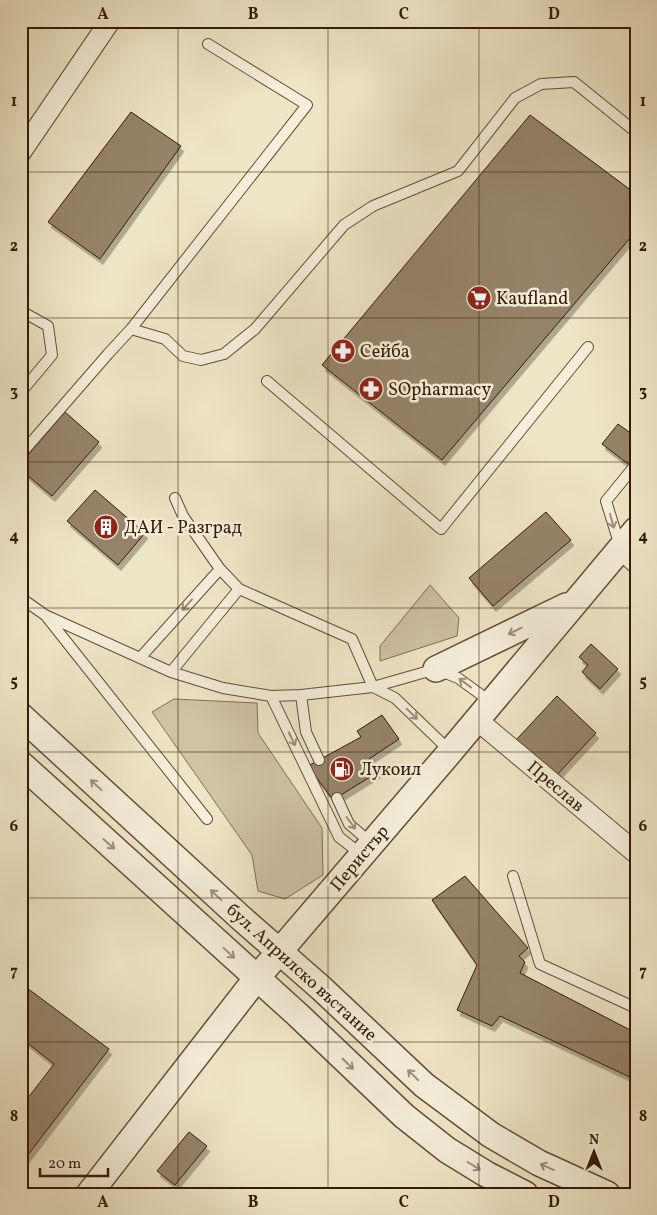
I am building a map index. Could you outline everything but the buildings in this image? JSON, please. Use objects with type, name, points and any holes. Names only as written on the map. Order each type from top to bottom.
[{"type":"street","points":[[21,152],[110,21]]},
{"type":"street","name":"Перистър","points":[[89,1194],[256,979],[575,602],[631,547]]},
{"type":"street","points":[[436,669],[575,602]]},
{"type":"street","name":"Преслав","points":[[484,710],[636,853]]},
{"type":"street","name":"бул. Априлско въстание","points":[[21,716],[241,918],[281,951],[424,1085],[491,1135],[539,1163],[607,1194]]},
{"type":"street","name":"бул. Априлско въстание","points":[[21,764],[256,979],[298,1015],[404,1116],[447,1150],[486,1174],[525,1194]]},
{"type":"lane","points":[[21,454],[131,329],[307,105],[208,44]]},
{"type":"lane","points":[[131,329],[165,339],[184,356],[201,360],[224,354],[255,329],[344,225],[373,206],[458,171],[515,98],[541,84],[574,82],[636,132]]},
{"type":"lane","points":[[21,311],[48,326],[52,354],[21,392]]},
{"type":"lane","points":[[267,381],[441,529],[588,347]]},
{"type":"lane","points":[[631,547],[606,501],[633,468]]},
{"type":"lane","points":[[175,498],[184,516],[220,569],[239,589],[352,639],[373,687],[395,698],[450,752]]},
{"type":"lane","points":[[140,658],[220,569]]},
{"type":"lane","points":[[171,672],[239,589]]},
{"type":"lane","points":[[21,598],[45,615],[171,672],[223,688],[271,696],[301,695],[373,687],[436,669],[458,678],[484,710]]},
{"type":"lane","points":[[45,615],[207,819]]},
{"type":"lane","points":[[301,695],[306,732],[319,760]]},
{"type":"lane","points":[[271,696],[339,837],[367,849]]},
{"type":"lane","points":[[337,798],[349,824],[367,849]]},
{"type":"lane","points":[[512,876],[540,964],[636,1008]]},
{"type":"shaded area","points":[[430,585],[459,618],[457,636],[380,661],[380,646]]},
{"type":"shaded area","points":[[174,699],[257,703],[258,733],[322,828],[323,875],[285,899],[258,891],[252,855],[152,712]]},
{"type":"place","name":"Kaufland","points":[[479,298]]},
{"type":"place","name":"Сейба","points":[[343,351]]},
{"type":"place","name":"SOpharmacy","points":[[371,389]]},
{"type":"place","name":"ДАИ - Разград","points":[[106,527]]},
{"type":"place","name":"Лукоил","points":[[342,769]]}]
